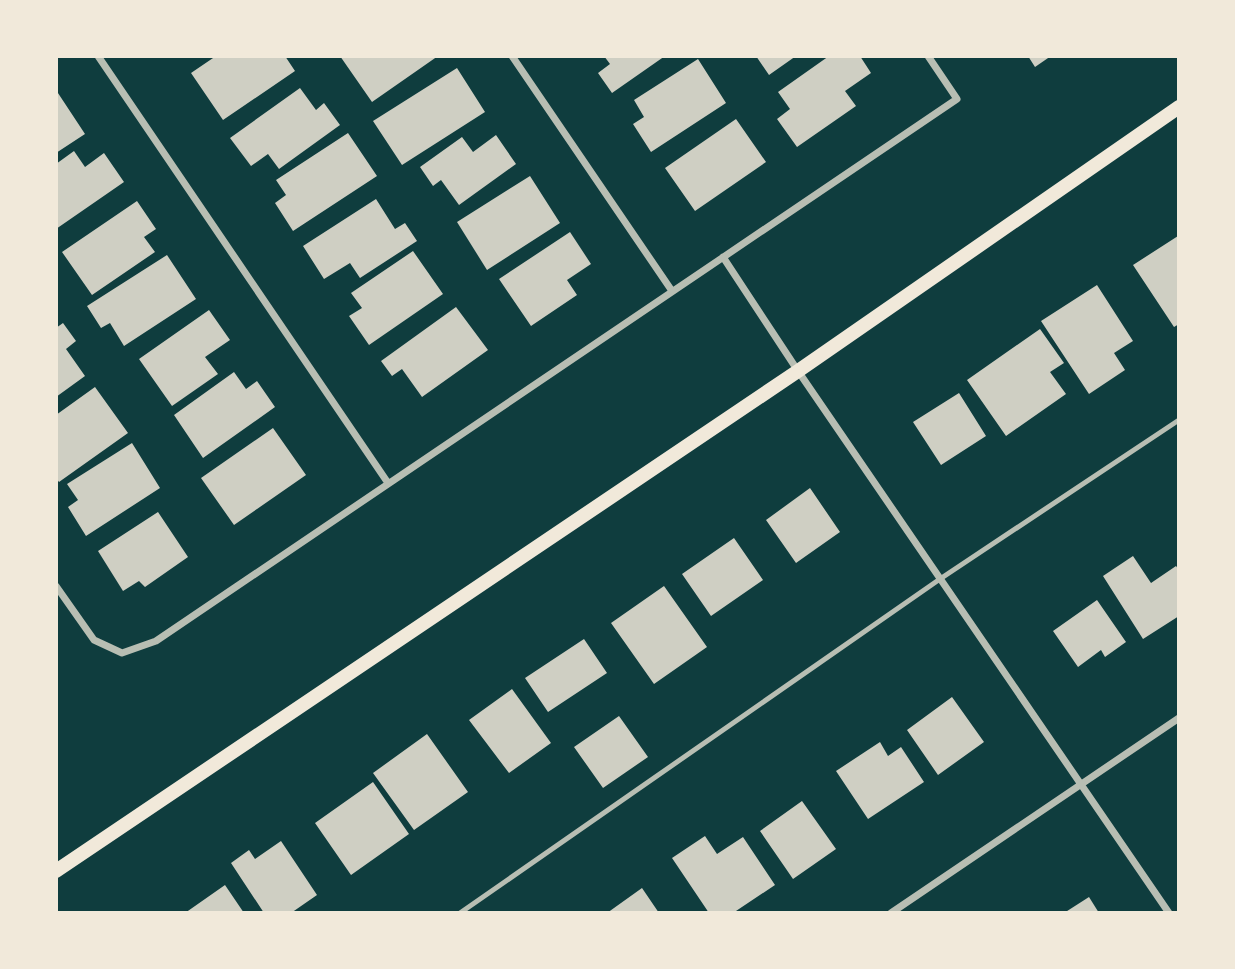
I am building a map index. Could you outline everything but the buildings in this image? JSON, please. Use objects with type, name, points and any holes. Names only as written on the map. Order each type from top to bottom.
[{"type":"main road","points":[[56,871],[798,372],[1179,107]]},
{"type":"street","points":[[98,56],[388,484]]},
{"type":"street","points":[[512,56],[672,291]]},
{"type":"street","points":[[56,586],[94,640],[122,653],[156,641],[957,99],[928,56]]},
{"type":"street","points":[[723,257],[798,372],[1169,913]]},
{"type":"street","points":[[891,913],[1179,718]]},
{"type":"lane","points":[[460,913],[940,579],[1179,420]]}]
